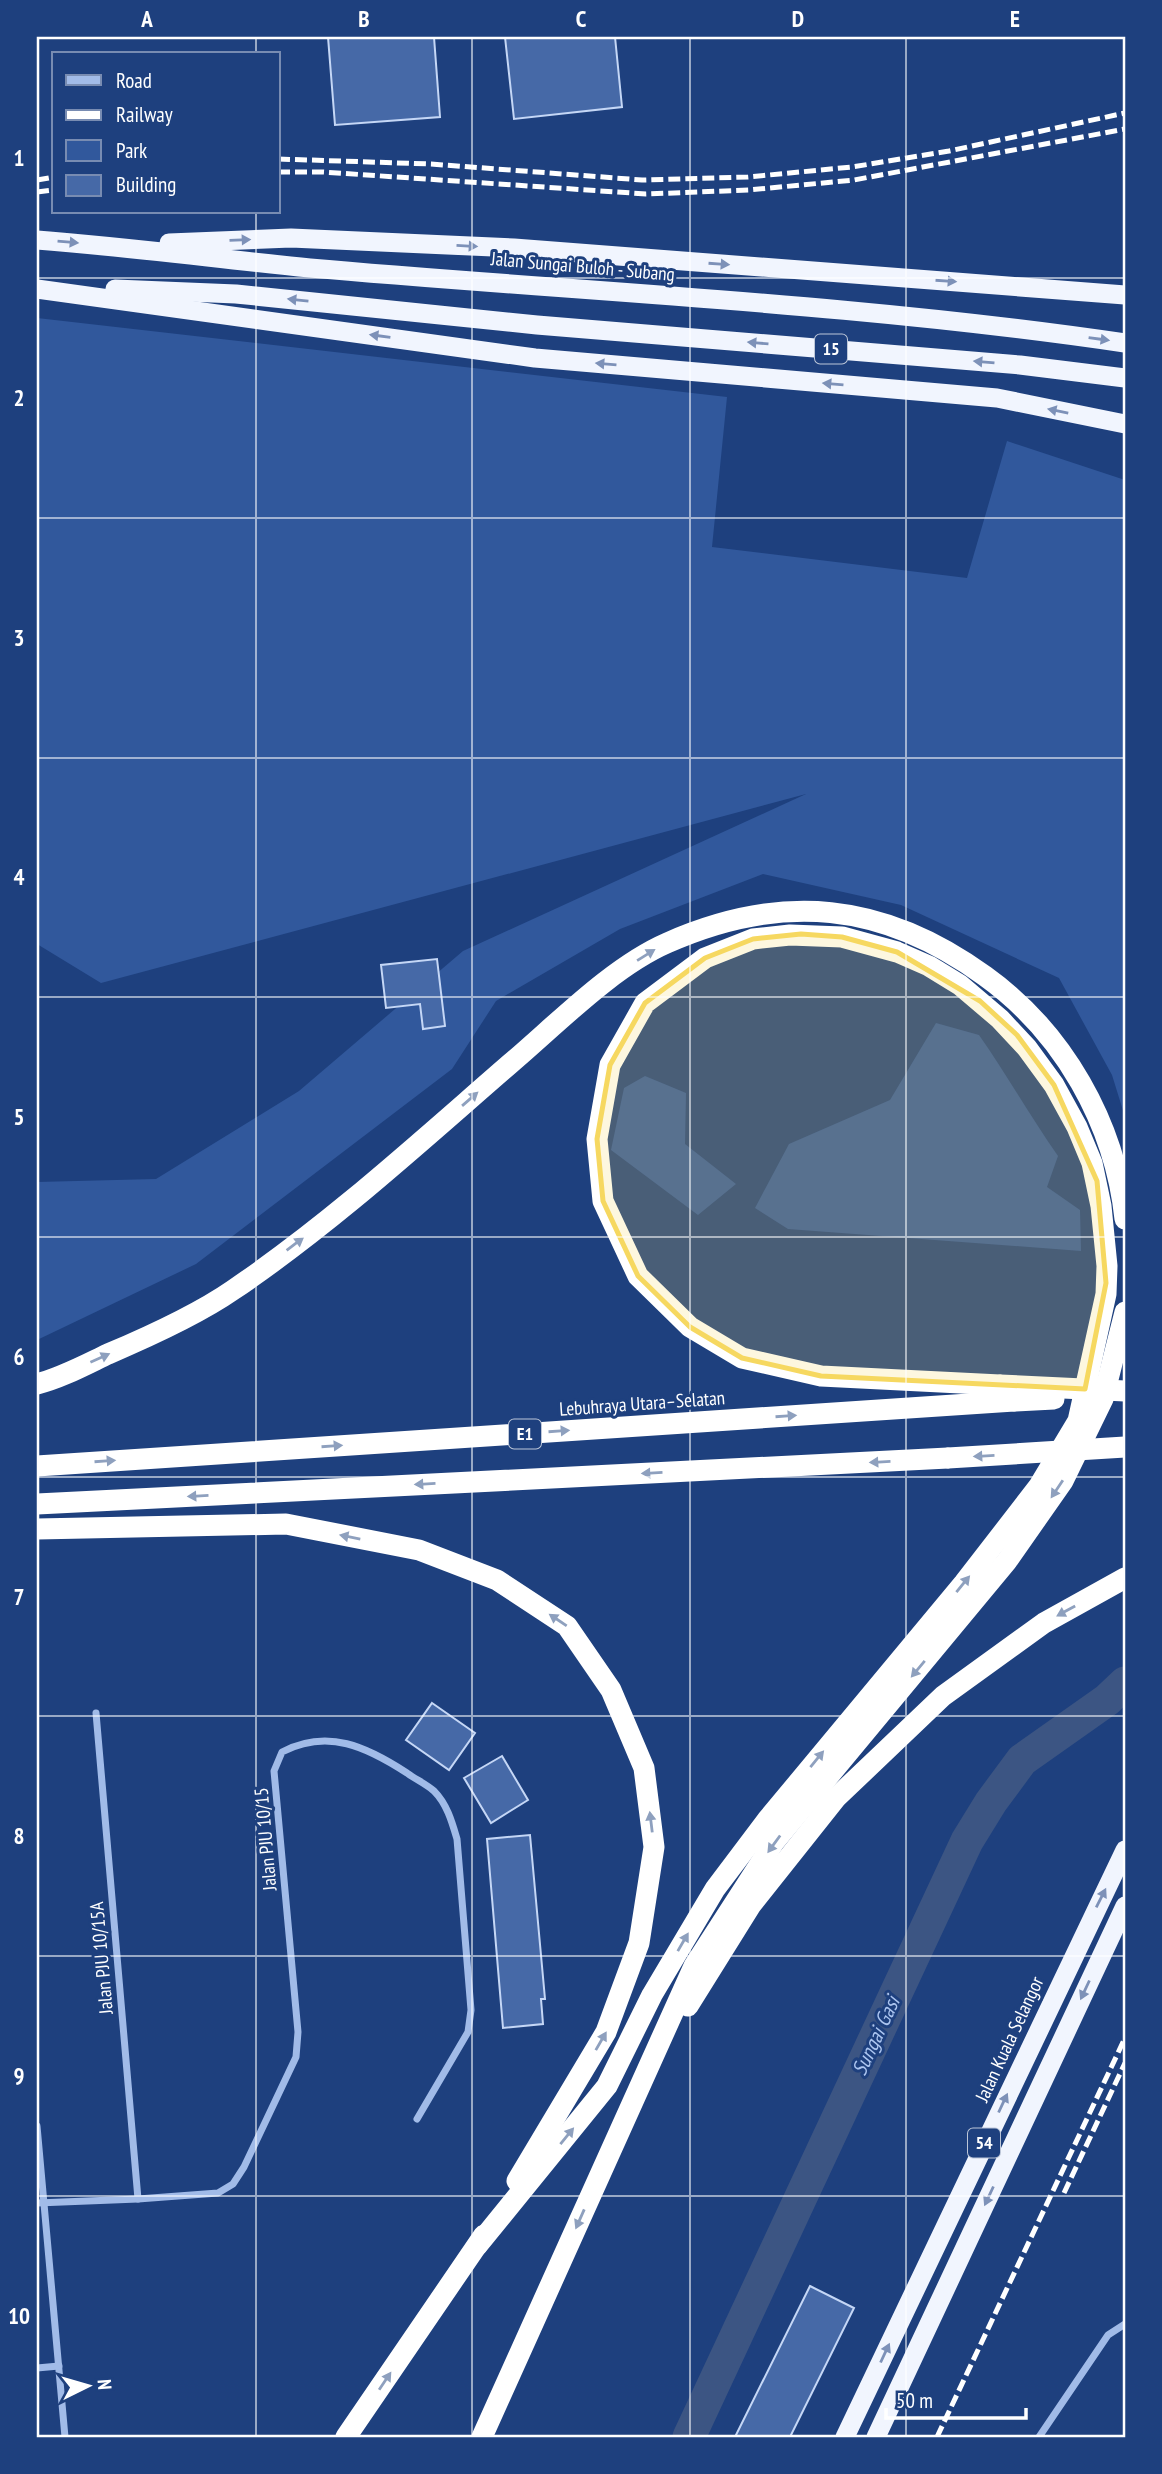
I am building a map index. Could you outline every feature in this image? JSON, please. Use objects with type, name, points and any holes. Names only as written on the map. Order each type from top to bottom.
[{"type":"highway","points":[[98,245],[291,238],[514,248],[1125,295]]},
{"type":"highway","name":"Jalan Sungai Buloh - Subang","points":[[37,240],[310,268],[543,285],[1025,328],[1125,343]]},
{"type":"highway","points":[[37,287],[536,358],[998,398],[1125,424]]},
{"type":"highway","name":"15","points":[[37,287],[236,294],[537,325],[1020,365],[1125,378]]},
{"type":"highway","points":[[37,1384],[143,1339],[231,1292],[347,1205],[612,976],[664,944],[727,922],[766,914],[823,910],[883,923],[942,947],[1003,989],[1047,1033],[1088,1096],[1116,1163],[1125,1219]]},
{"type":"highway","points":[[477,2246],[607,2086],[652,1995],[715,1889],[776,1809],[964,1583],[1039,1486],[1078,1420],[1105,1294],[1107,1266],[1101,1206],[1091,1163],[1077,1127],[1055,1085],[1027,1048],[990,1010],[960,985],[929,966],[897,952],[842,937],[790,935],[754,939],[705,958],[645,1003],[610,1065],[597,1139],[603,1201],[638,1276],[690,1327],[742,1358],[821,1376],[1000,1385],[1125,1393]]},
{"type":"highway","points":[[482,2437],[694,1965],[774,1842],[1007,1561],[1063,1481],[1103,1399],[1125,1312]]},
{"type":"highway","name":"Lebuhraya Utara–Selatan","points":[[37,1466],[1125,1393]]},
{"type":"highway","points":[[37,1504],[1125,1447]]},
{"type":"highway","points":[[37,1530],[286,1524],[419,1550],[497,1580],[567,1626],[611,1690],[645,1768],[654,1847],[639,1943],[606,2032],[477,2246],[346,2437]]},
{"type":"highway","points":[[650,2066],[751,1905],[836,1798],[943,1696],[1044,1623],[1125,1578]]},
{"type":"highway","name":"Jalan Kuala Selangor","points":[[845,2437],[1125,1850]]},
{"type":"highway","name":"54","points":[[876,2437],[1125,1906]]},
{"type":"street","name":"Jalan PJU 10/15A","points":[[96,1713],[138,2199]]},
{"type":"street","name":"Jalan PJU 10/15","points":[[40,2203],[218,2193],[233,2184],[244,2167],[296,2057],[298,2032],[274,1771],[282,1752],[298,1744],[340,1741],[364,1749],[385,1759],[434,1791],[449,1813],[457,1839],[471,2010],[468,2032],[417,2119]]},
{"type":"street","points":[[37,2126],[40,2203],[65,2437]]},
{"type":"street","points":[[1039,2437],[1108,2335],[1125,2324]]},
{"type":"street","points":[[37,2368],[58,2366]]},
{"type":"highlighted area","points":[[801,934],[842,937],[897,952],[980,1001],[1017,1035],[1054,1085],[1097,1181],[1106,1283],[1085,1389],[821,1376],[742,1358],[690,1327],[638,1276],[603,1201],[597,1139],[610,1065],[645,1003],[705,958],[753,939]]},
{"type":"green space","points":[[37,318],[727,397],[712,547],[967,578],[1007,441],[1125,480],[1125,1117],[1112,1075],[1059,978],[901,905],[763,874],[620,929],[496,1001],[452,1069],[196,1264],[37,1340],[37,1182],[156,1179],[299,1091],[463,951],[806,794],[101,983],[37,944]]},
{"type":"green space","points":[[936,1023],[979,1035],[1058,1156],[1047,1187],[1080,1210],[1081,1251],[788,1229],[755,1208],[789,1144],[890,1100]]},
{"type":"green space","points":[[645,1076],[686,1093],[685,1144],[736,1184],[698,1215],[611,1150],[624,1088]]},
{"type":"building","points":[[328,37],[434,37],[440,117],[335,125]]},
{"type":"building","points":[[505,37],[615,37],[622,107],[514,119]]},
{"type":"building","points":[[437,959],[445,1026],[423,1029],[420,1004],[386,1008],[381,965]]},
{"type":"building","points":[[432,1703],[475,1733],[449,1770],[406,1740]]},
{"type":"building","points":[[502,1756],[528,1800],[491,1823],[464,1778]]},
{"type":"building","points":[[530,1835],[545,1999],[541,1999],[543,2024],[503,2028],[487,1839]]},
{"type":"building","points":[[810,2286],[854,2308],[790,2437],[735,2437]]},
{"type":"waterway","name":"Sungai Gasi","points":[[689,2437],[967,1841],[1022,1760],[1107,1700],[1125,1683]]},
{"type":"railway","points":[[280,159],[431,164],[642,180],[748,177],[852,167],[949,151],[1125,113]]},
{"type":"railway","points":[[280,172],[323,172],[646,194],[749,190],[854,180],[1125,129]]},
{"type":"railway","points":[[37,180],[52,177]]},
{"type":"railway","points":[[37,192],[52,190]]},
{"type":"railway","points":[[937,2437],[1125,2038]]},
{"type":"railway","points":[[1064,2193],[1125,2063]]}]
